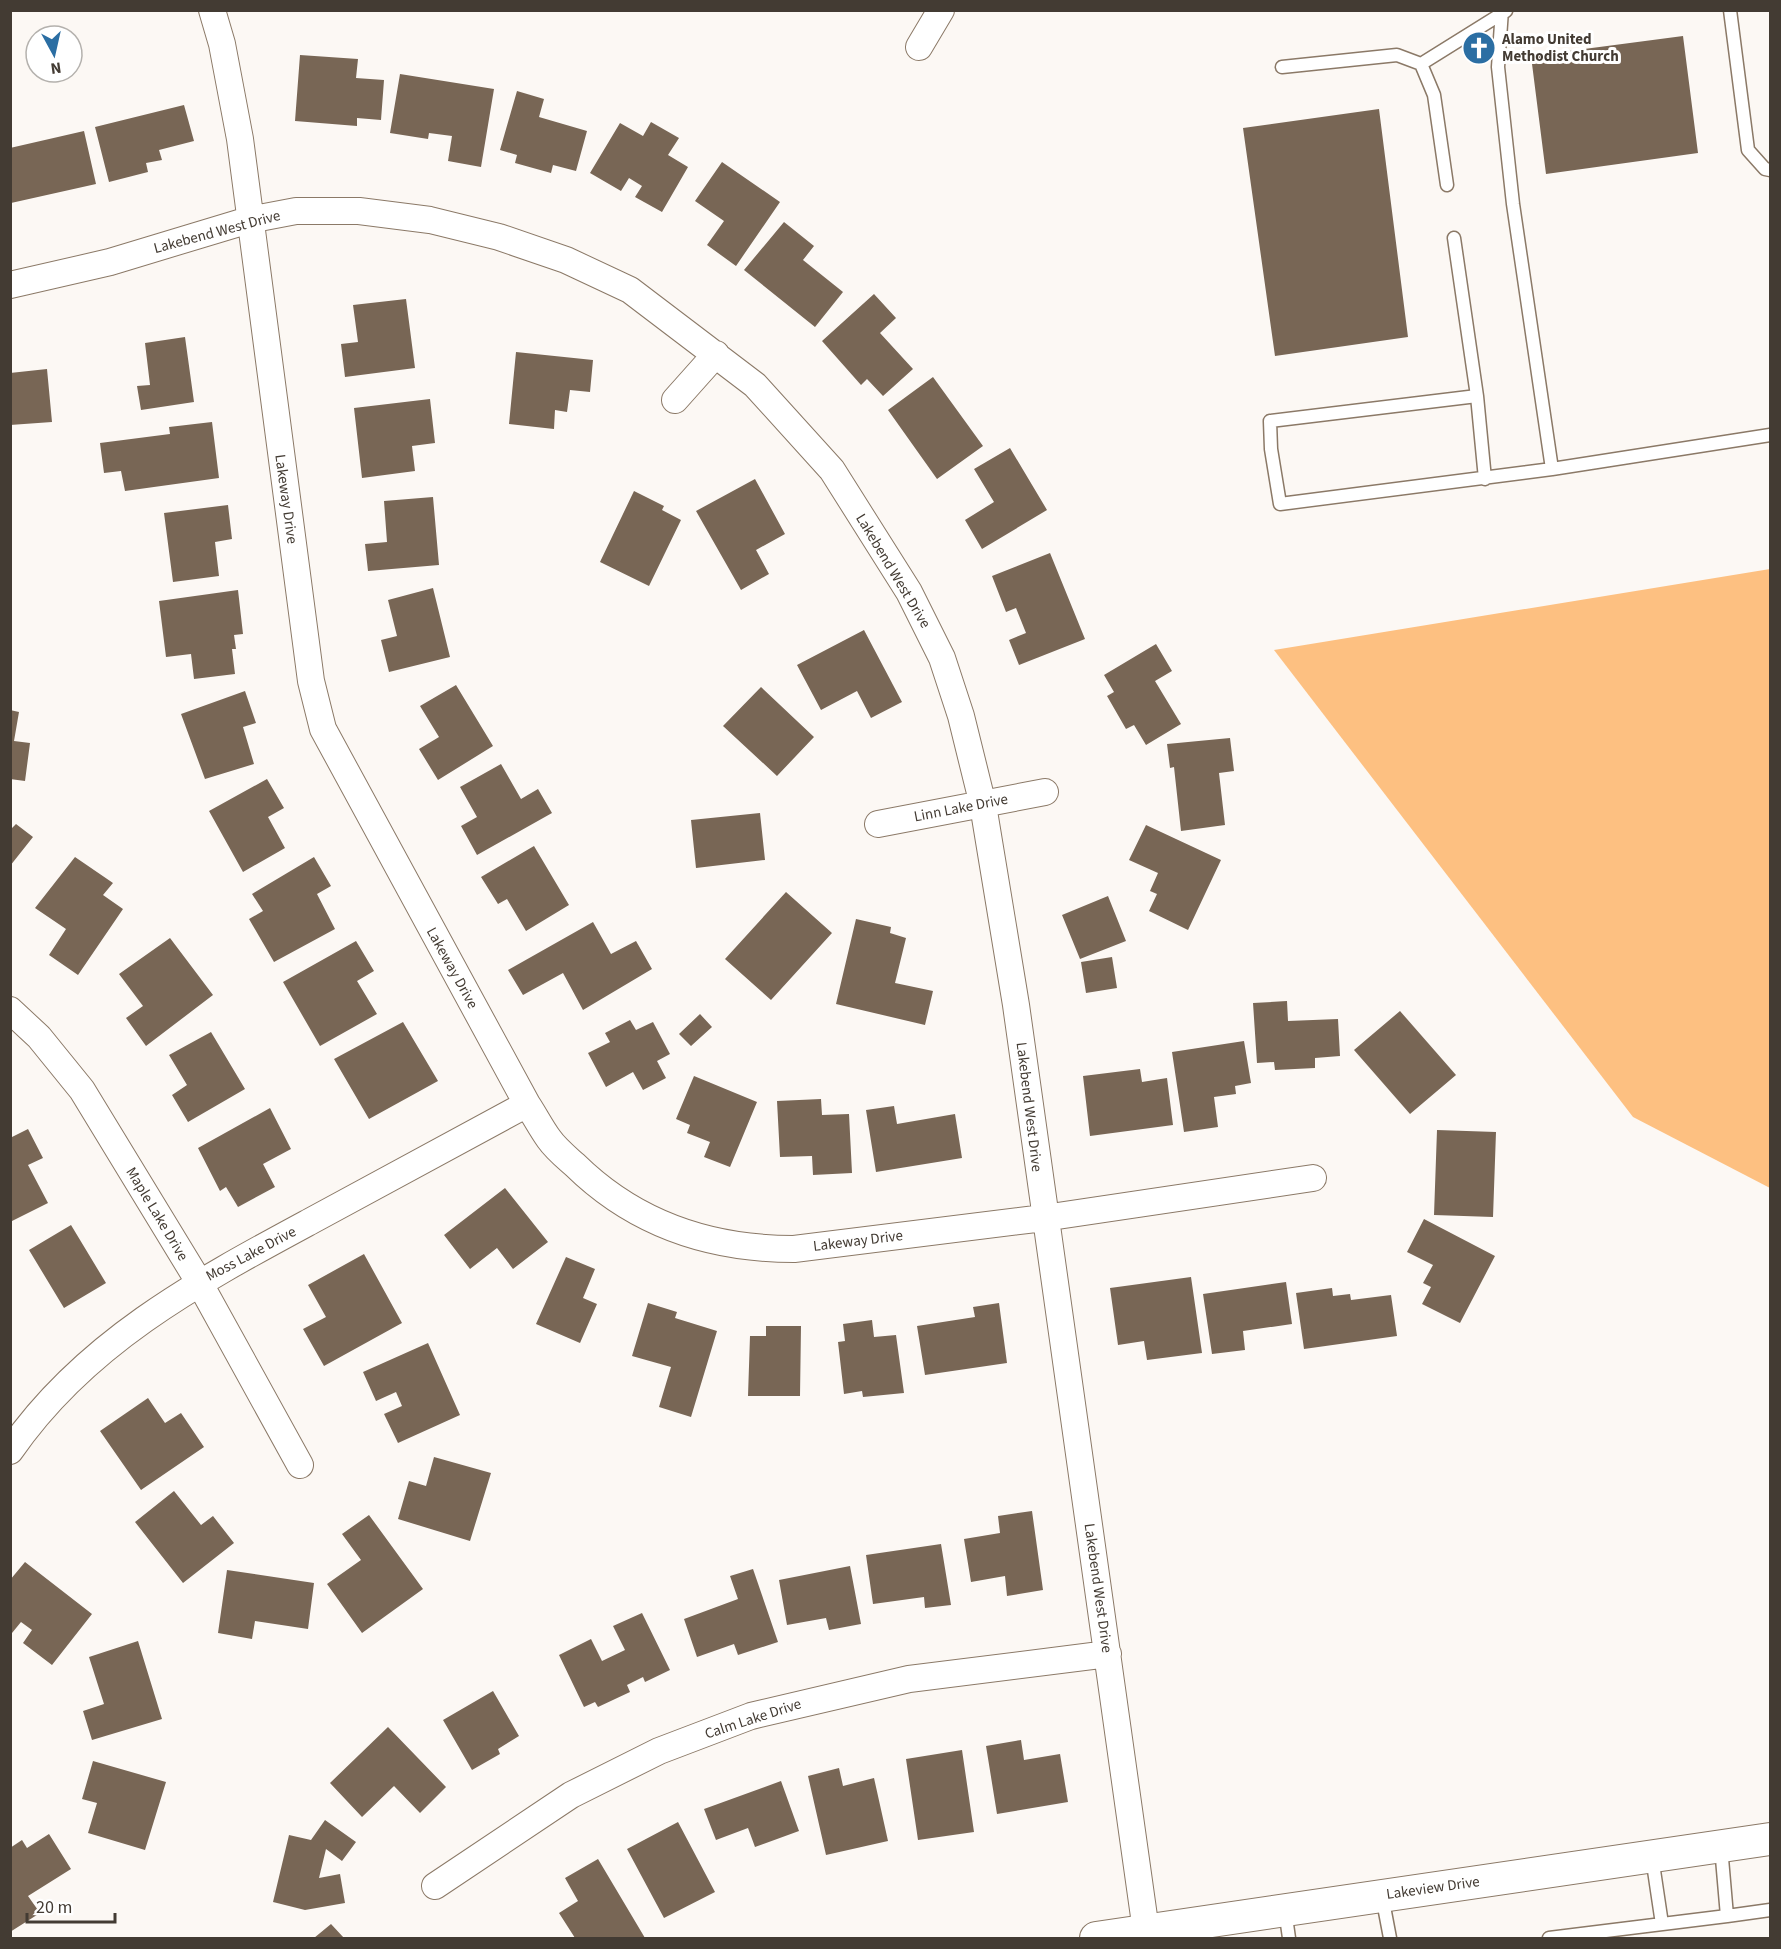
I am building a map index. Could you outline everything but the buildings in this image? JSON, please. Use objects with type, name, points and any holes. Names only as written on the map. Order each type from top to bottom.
[{"type":"street","name":"Lakeway Drive","points":[[212,10],[222,44],[240,139],[311,681],[323,729],[527,1104],[550,1141],[594,1184],[646,1218],[703,1240],[733,1246],[794,1249],[1044,1218],[1312,1178]]},
{"type":"street","points":[[919,47],[941,10]]},
{"type":"street","name":"Lakebend West Drive","points":[[10,285],[110,262],[249,220],[296,211],[359,211],[430,220],[499,237],[566,260],[630,290],[755,385],[832,470],[909,592],[942,658],[961,716],[982,806],[1016,1005],[1146,1934]]},
{"type":"street","points":[[675,400],[716,354]]},
{"type":"street","name":"Linn Lake Drive","points":[[878,824],[982,806],[1045,792]]},
{"type":"street","name":"Maple Lake Drive","points":[[10,1010],[47,1045],[82,1090],[199,1282],[300,1464]]},
{"type":"street","name":"Moss Lake Drive","points":[[10,1451],[37,1415],[85,1365],[134,1325],[199,1282],[527,1104]]},
{"type":"street","name":"Calm Lake Drive","points":[[435,1886],[571,1795],[659,1751],[751,1716],[909,1679],[1108,1654]]},
{"type":"street","name":"Lakeview Drive","points":[[1096,1938],[1287,1924],[1382,1895],[1770,1839]]},
{"type":"lane","points":[[1421,64],[1502,11],[1507,10]]},
{"type":"lane","points":[[1730,10],[1748,150],[1765,169],[1770,170]]},
{"type":"lane","points":[[1502,11],[1499,79],[1514,204],[1552,469]]},
{"type":"lane","points":[[1282,67],[1397,55],[1421,64],[1434,95],[1447,185]]},
{"type":"lane","points":[[1454,238],[1477,396],[1485,478]]},
{"type":"lane","points":[[1477,396],[1270,421],[1271,449],[1280,504],[1552,469],[1770,435]]},
{"type":"lane","points":[[1721,1846],[1727,1916]]},
{"type":"lane","points":[[1652,1856],[1662,1924]]},
{"type":"lane","points":[[1382,1895],[1390,1938]]},
{"type":"lane","points":[[1549,1938],[1770,1910]]},
{"type":"shaded area","points":[[1770,569],[1770,1188],[1633,1117],[1274,650]]},
{"type":"place","name":"Alamo United Methodist Church","points":[[1479,48]]}]
